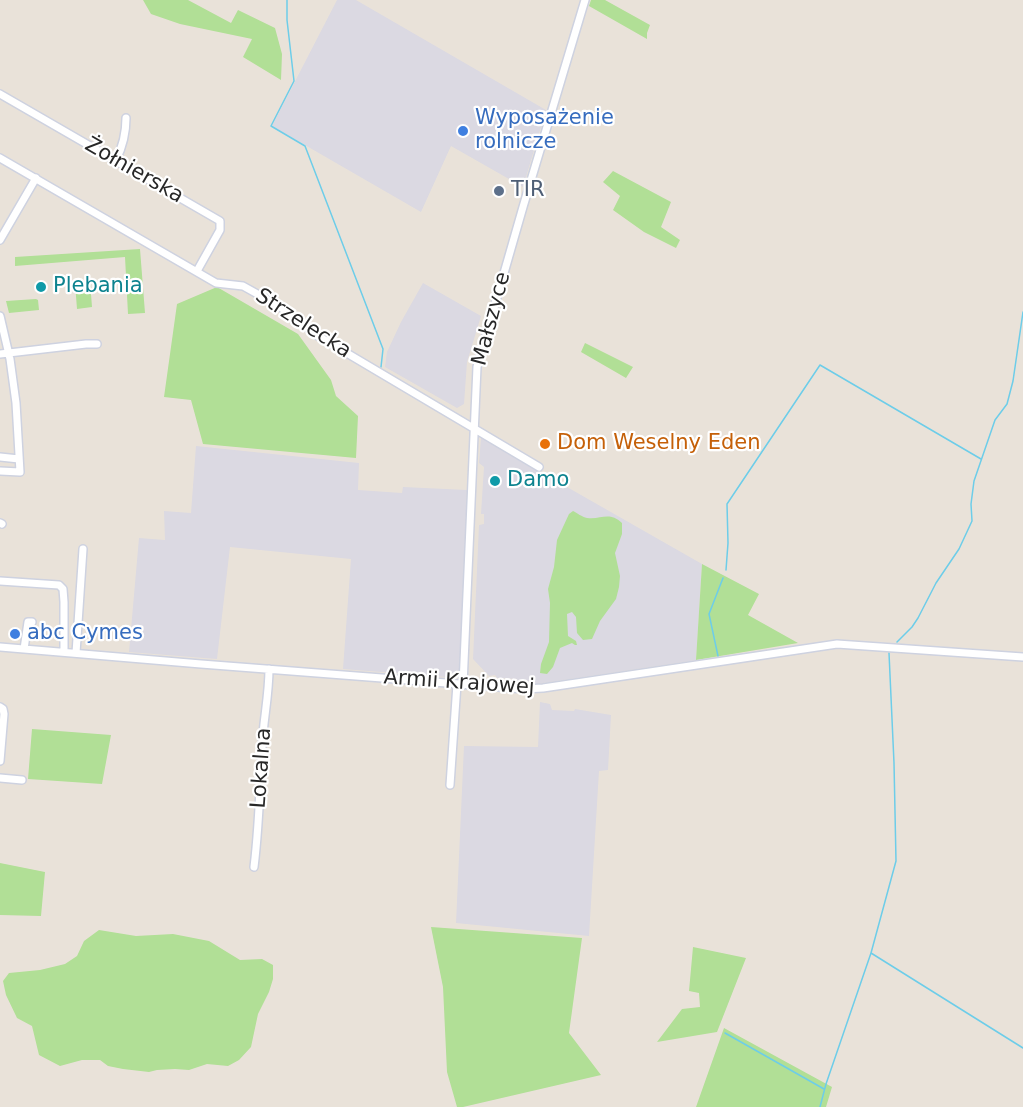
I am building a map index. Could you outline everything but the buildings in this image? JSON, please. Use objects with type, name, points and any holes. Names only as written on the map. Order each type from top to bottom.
[{"type":"street","name":"Małszyce","points":[[450,785],[460,684],[477,367],[585,0]]},
{"type":"street","name":"Żołnierska","points":[[0,94],[220,220],[220,230],[197,271]]},
{"type":"street","points":[[116,160],[126,132],[126,117]]},
{"type":"street","name":"Strzelecka","points":[[0,158],[216,283],[243,286],[279,306],[318,336],[540,467]]},
{"type":"street","points":[[0,239],[36,178]]},
{"type":"street","points":[[0,316],[9,354],[16,403],[20,472],[0,471]]},
{"type":"street","points":[[0,354],[97,344]]},
{"type":"street","points":[[0,457],[19,459]]},
{"type":"street","points":[[76,653],[83,549]]},
{"type":"street","points":[[0,581],[59,585],[63,589],[64,652]]},
{"type":"street","points":[[24,649],[28,622],[32,622]]},
{"type":"street","name":"Armii Krajowej","points":[[0,646],[534,689],[827,645],[847,644],[1023,657]]},
{"type":"street","name":"Lokalna","points":[[254,867],[262,749],[269,693],[269,669]]},
{"type":"street","points":[[0,761],[4,714],[1,708]]},
{"type":"street","points":[[0,777],[22,780]]},
{"type":"shaded area","points":[[337,0],[356,0],[546,110],[523,187],[451,146],[421,212],[272,126]]},
{"type":"shaded area","points":[[423,283],[481,316],[467,362],[464,404],[457,408],[385,367],[387,352]]},
{"type":"shaded area","points":[[481,438],[702,564],[696,660],[536,684],[517,683],[517,679],[489,676],[473,659],[479,525],[484,524],[484,514],[481,514],[484,467],[479,463]]},
{"type":"shaded area","points":[[196,446],[359,463],[358,490],[402,493],[403,487],[467,490],[459,678],[343,669],[351,559],[230,547],[217,659],[129,652],[139,538],[165,540],[164,511],[191,513]]},
{"type":"shaded area","points":[[540,702],[550,704],[552,710],[574,711],[575,709],[611,715],[608,770],[599,771],[589,936],[456,923],[464,746],[538,747]]},
{"type":"green space","points":[[143,0],[188,0],[231,23],[238,10],[275,28],[282,54],[281,80],[243,57],[252,39],[180,24],[151,14]]},
{"type":"green space","points":[[591,0],[605,0],[650,25],[647,39],[589,6]]},
{"type":"green space","points":[[613,171],[671,202],[661,227],[680,240],[676,248],[644,232],[613,210],[620,196],[603,182]]},
{"type":"green space","points":[[140,249],[145,313],[128,314],[125,257],[15,266],[15,257]]},
{"type":"green space","points":[[90,281],[92,307],[77,309],[75,283]]},
{"type":"green space","points":[[217,287],[298,334],[331,380],[336,396],[358,416],[356,458],[203,444],[191,400],[164,397],[177,304]]},
{"type":"green space","points":[[36,299],[39,310],[9,313],[6,301]]},
{"type":"green space","points":[[585,343],[633,367],[626,378],[581,352]]},
{"type":"green space","points":[[573,511],[587,518],[613,517],[622,523],[622,534],[615,553],[620,576],[619,587],[616,599],[600,621],[592,639],[583,640],[577,633],[576,617],[572,612],[567,614],[568,636],[576,641],[577,645],[572,643],[560,648],[553,667],[547,674],[540,673],[549,642],[548,589],[554,567],[557,540],[569,514]]},
{"type":"green space","points":[[702,564],[759,594],[748,615],[798,643],[696,660]]},
{"type":"green space","points":[[32,729],[111,735],[102,784],[28,779]]},
{"type":"green space","points":[[0,863],[45,872],[41,916],[0,915]]},
{"type":"green space","points":[[431,927],[582,938],[569,1033],[601,1075],[457,1107],[447,1072],[443,987]]},
{"type":"green space","points":[[99,930],[136,936],[173,934],[209,941],[240,960],[262,959],[273,965],[273,979],[258,1014],[251,1047],[239,1060],[228,1066],[207,1064],[189,1070],[149,1072],[108,1066],[100,1060],[82,1060],[60,1066],[39,1055],[32,1026],[17,1018],[6,995],[3,981],[9,973],[40,970],[65,964],[77,956],[84,941]]},
{"type":"green space","points":[[693,947],[746,958],[717,1032],[657,1042],[682,1009],[700,1007],[699,993],[689,991]]},
{"type":"green space","points":[[724,1028],[832,1087],[826,1107],[696,1107]]},
{"type":"waterway","points":[[287,0],[294,81],[271,126],[305,146],[383,349],[381,367]]},
{"type":"waterway","points":[[897,642],[918,618],[936,583],[959,549],[972,521],[971,504],[974,481],[995,420],[1007,404],[1013,381],[1023,312]]},
{"type":"waterway","points":[[726,570],[727,504],[820,365],[981,459]]},
{"type":"waterway","points":[[718,656],[709,614],[723,578]]},
{"type":"waterway","points":[[820,1107],[871,953],[896,861],[889,653]]},
{"type":"waterway","points":[[871,953],[1023,1048]]},
{"type":"waterway","points":[[725,1033],[824,1089]]},
{"type":"place","name":"Wyposażenie rolnicze","points":[[463,131]]},
{"type":"place","name":"TIR","points":[[499,191]]},
{"type":"place","name":"Plebania","points":[[41,287]]},
{"type":"place","name":"Dom Weselny Eden","points":[[545,444]]},
{"type":"place","name":"Damo","points":[[495,481]]},
{"type":"place","name":"abc Cymes","points":[[15,634]]}]
